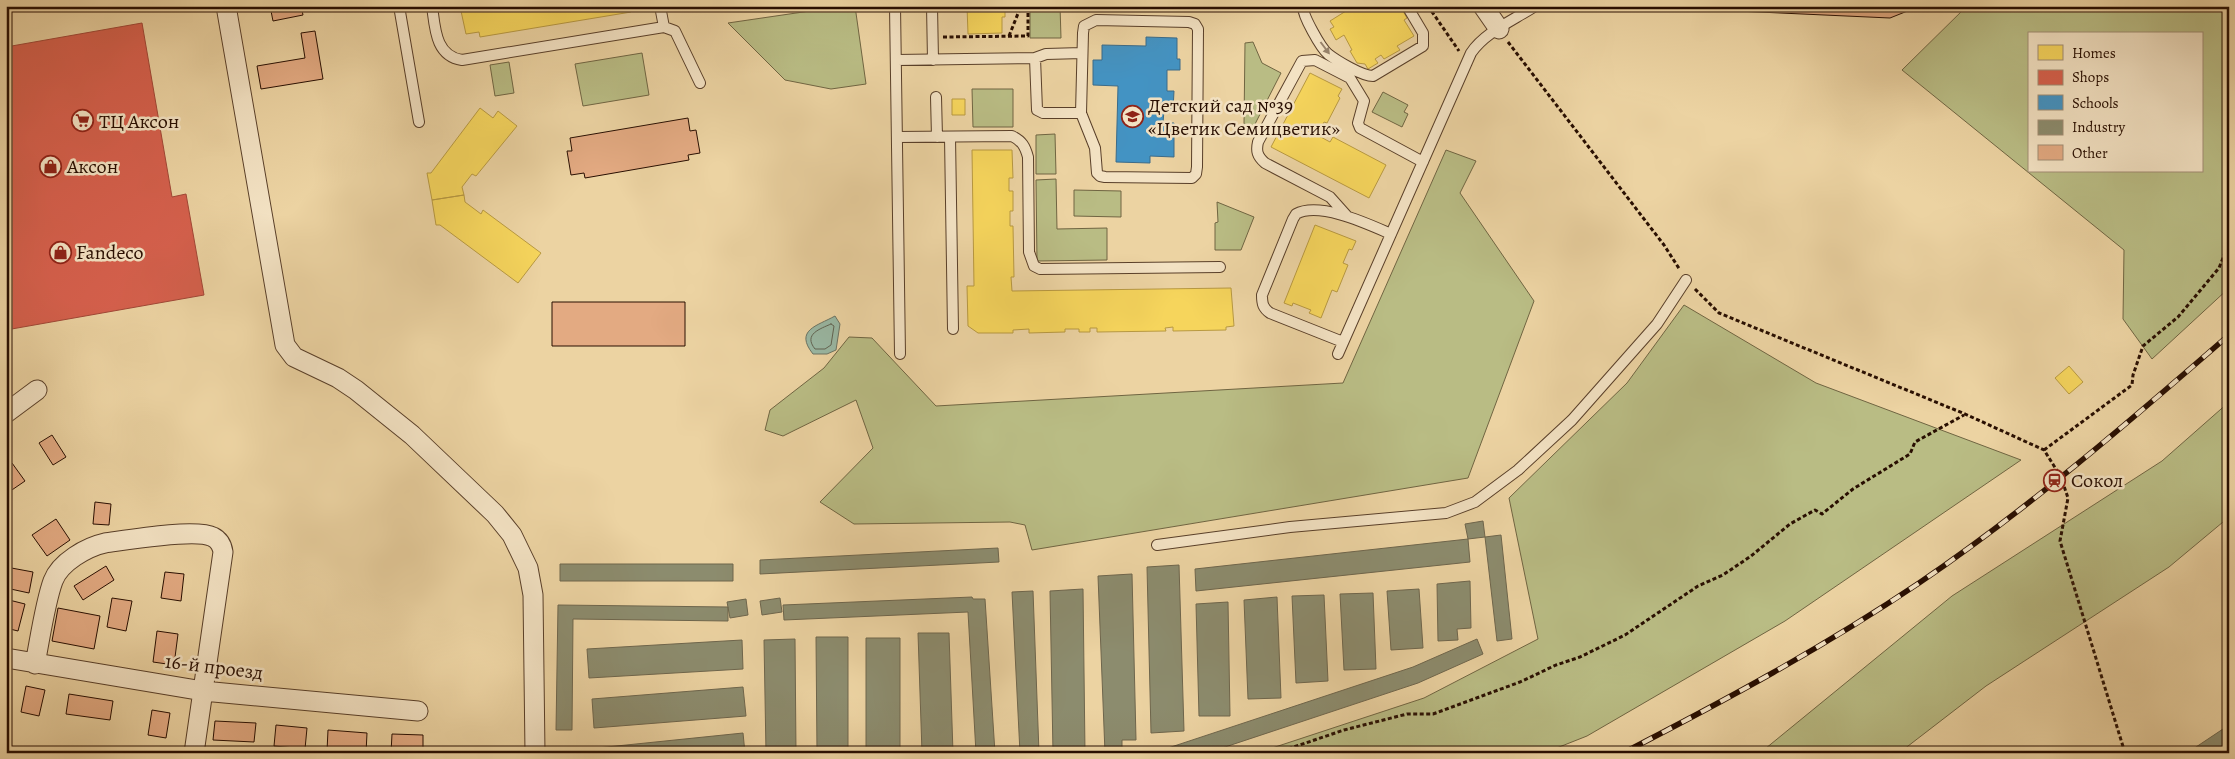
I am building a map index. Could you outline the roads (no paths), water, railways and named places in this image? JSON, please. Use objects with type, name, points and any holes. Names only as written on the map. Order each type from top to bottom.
[{"type":"street","points":[[226,6],[285,345],[294,357],[338,378],[412,435],[495,514],[512,536],[528,568],[533,595],[534,753]]},
{"type":"street","points":[[1483,6],[1499,30]]},
{"type":"street","points":[[6,413],[38,390]]},
{"type":"street","points":[[35,664],[54,579],[63,567],[93,546],[105,542],[196,533],[212,536],[221,544],[223,552],[194,753]]},
{"type":"street","name":"16-й проезд","points":[[6,658],[203,691],[418,711]]},
{"type":"lane","points":[[399,6],[419,122]]},
{"type":"lane","points":[[432,6],[439,44],[449,54],[462,60],[664,27],[676,31],[700,83]]},
{"type":"lane","points":[[660,6],[664,27]]},
{"type":"lane","points":[[895,6],[900,354]]},
{"type":"lane","points":[[932,6],[932,60]]},
{"type":"lane","points":[[1303,6],[1304,15],[1327,53],[1363,74],[1373,76],[1423,46],[1422,33],[1407,6]]},
{"type":"lane","points":[[1338,354],[1467,63],[1477,45],[1535,6]]},
{"type":"lane","points":[[1090,22],[1180,22],[1195,24],[1199,37],[1196,174],[1192,178],[1100,176],[1097,173],[1095,148],[1081,114],[1082,53],[1082,33],[1084,26],[1090,22]]},
{"type":"lane","points":[[896,60],[1035,58],[1046,54],[1082,53]]},
{"type":"lane","points":[[1035,58],[1037,110],[1043,113],[1081,114]]},
{"type":"lane","points":[[1347,216],[1330,197],[1265,163],[1259,158],[1256,149],[1302,61],[1315,60],[1350,78],[1364,101],[1358,123],[1360,128],[1423,162]]},
{"type":"lane","points":[[936,97],[937,137]]},
{"type":"lane","points":[[950,136],[953,329]]},
{"type":"lane","points":[[897,137],[1012,136],[1020,140],[1025,146],[1028,157],[1029,252],[1034,266],[1040,269],[1220,267]]},
{"type":"lane","points":[[1343,342],[1265,310],[1262,295],[1296,214],[1309,210],[1347,216],[1391,234]]},
{"type":"lane","points":[[1157,545],[1290,526],[1446,513],[1475,502],[1518,470],[1572,420],[1657,324],[1686,280]]},
{"type":"water","points":[[835,316],[840,324],[836,350],[827,354],[813,354],[808,346],[807,334],[815,326]]},
{"type":"railway","points":[[1623,753],[1699,714],[1847,629],[1960,555],[2039,495],[2229,335]]},
{"type":"place","name":"Детский сад №39 «Цветик Семицветик»","points":[[1132,117]]},
{"type":"place","name":"ТЦ Аксон","points":[[83,121]]},
{"type":"place","name":"Аксон","points":[[51,166]]},
{"type":"place","name":"Fandeco","points":[[60,252]]},
{"type":"place","name":"Сокол","points":[[2055,480]]}]
